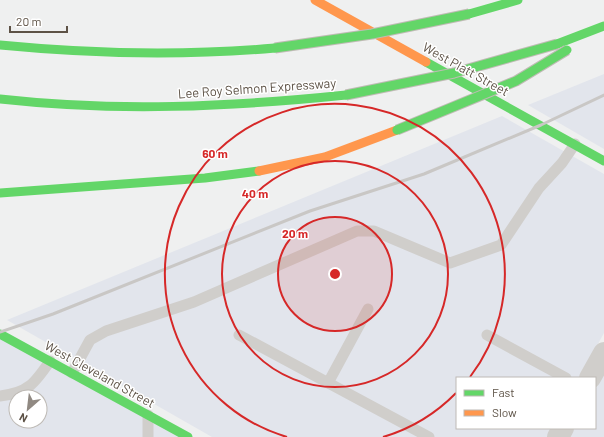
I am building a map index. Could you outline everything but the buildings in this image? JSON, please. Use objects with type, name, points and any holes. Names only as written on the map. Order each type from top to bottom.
[{"type":"main road","name":"West Platt Street","points":[[315,0],[604,161]]},
{"type":"main road","points":[[0,45],[62,52],[128,55],[229,52],[342,40],[469,14],[518,0]]},
{"type":"main road","name":"Lee Roy Selmon Expressway","points":[[0,99],[56,105],[119,108],[225,106],[346,95],[454,73],[557,44],[604,26]]},
{"type":"main road","points":[[0,192],[205,178],[268,170],[325,157],[397,130],[516,81],[567,50],[589,32]]},
{"type":"main road","name":"West Cleveland Street","points":[[0,334],[188,437]]},
{"type":"street","points":[[591,377],[604,353]]},
{"type":"lane","points":[[72,373],[90,340],[106,331],[194,302],[357,231],[374,231],[450,263],[501,245],[539,188],[562,163],[575,144]]},
{"type":"lane","points":[[328,383],[368,309]]},
{"type":"lane","points":[[238,335],[422,435]]},
{"type":"lane","points":[[487,335],[564,377]]},
{"type":"lane","points":[[0,396],[21,392],[36,382],[50,361]]},
{"type":"lane","points":[[148,415],[148,437]]},
{"type":"shaded area","points":[[604,74],[604,149],[528,105]]},
{"type":"shaded area","points":[[502,116],[604,174],[604,333],[580,377],[456,377],[456,429],[551,429],[547,437],[212,437],[7,320]]},
{"type":"shaded area","points":[[0,334],[188,437],[0,437]]},
{"type":"shaded area","points":[[604,373],[604,437],[569,437],[573,429],[596,429],[596,388]]},
{"type":"railway","points":[[0,332],[53,314],[310,211],[424,174],[541,125],[604,95]]},
{"type":"traffic: fast","points":[[469,14],[518,0]]},
{"type":"traffic: fast","points":[[275,48],[372,34],[469,14]]},
{"type":"traffic: fast","points":[[557,44],[604,26]]},
{"type":"traffic: fast","points":[[346,95],[454,73],[557,44]]},
{"type":"traffic: fast","points":[[0,45],[138,53],[241,51],[275,48]]},
{"type":"traffic: fast","points":[[397,130],[516,81],[567,50]]},
{"type":"traffic: fast","points":[[426,62],[604,161]]},
{"type":"traffic: fast","points":[[0,99],[87,106],[130,107],[259,103],[346,95]]},
{"type":"traffic: fast","points":[[0,193],[205,178],[259,171]]},
{"type":"traffic: fast","points":[[0,334],[188,437]]},
{"type":"traffic: slow","points":[[315,0],[426,62]]},
{"type":"traffic: slow","points":[[259,171],[325,157],[397,130]]}]
